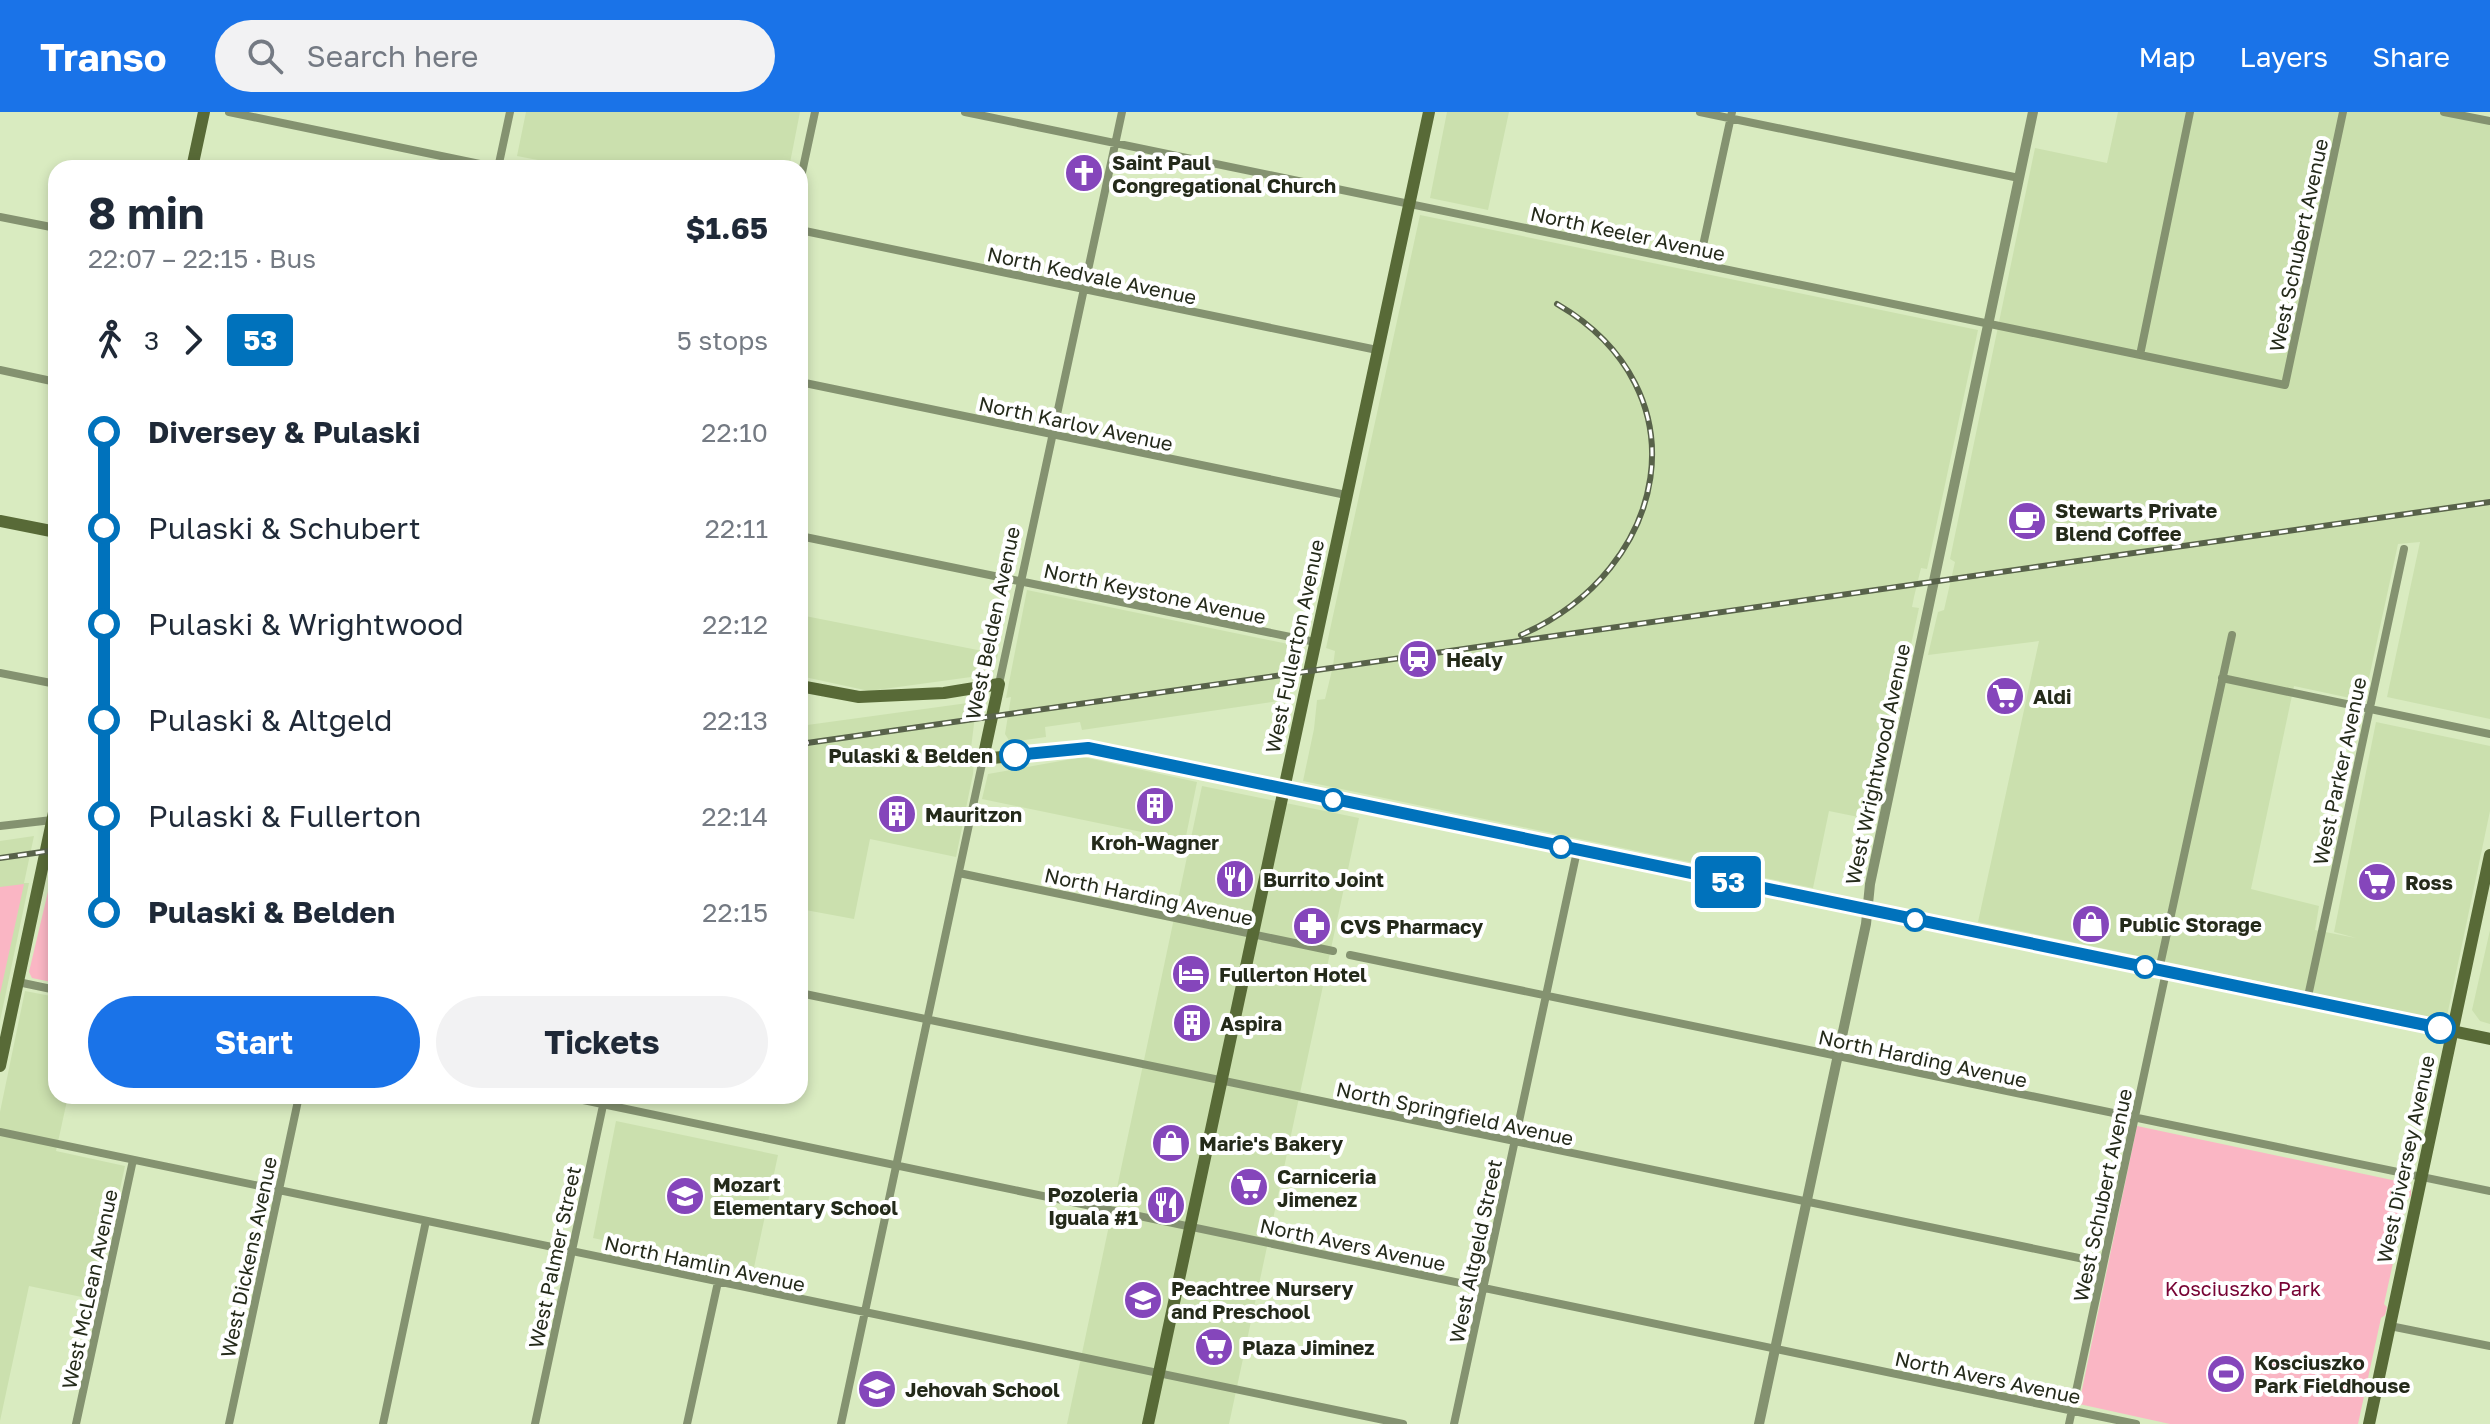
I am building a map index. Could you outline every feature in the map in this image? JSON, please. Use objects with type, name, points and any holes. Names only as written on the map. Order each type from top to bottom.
[{"type":"main road","points":[[194,160],[204,112]]},
{"type":"main road","name":"West Fullerton Avenue","points":[[1148,1424],[1429,112]]},
{"type":"main road","points":[[0,521],[48,530]]},
{"type":"main road","points":[[808,687],[869,697],[944,693],[999,684]]},
{"type":"main road","name":"West Belden Avenue","points":[[983,759],[999,684]]},
{"type":"main road","points":[[983,759],[1088,748],[2490,1039]]},
{"type":"main road","points":[[0,1066],[48,839]]},
{"type":"main road","name":"West Diversey Avenue","points":[[2369,1424],[2490,855]]},
{"type":"street","points":[[229,112],[460,160]]},
{"type":"street","points":[[500,160],[510,112]]},
{"type":"street","points":[[805,160],[815,112]]},
{"type":"street","name":"North Keeler Avenue","points":[[965,112],[2285,385]]},
{"type":"street","name":"West Belden Avenue","points":[[999,684],[1122,112]]},
{"type":"street","points":[[1700,112],[1732,115],[2019,178]]},
{"type":"street","name":"West Wrightwood Avenue","points":[[1759,1424],[1866,924],[1873,872],[2033,112]]},
{"type":"street","points":[[2140,355],[2190,112]]},
{"type":"street","name":"West Schubert Avenue","points":[[2285,385],[2343,112]]},
{"type":"street","points":[[2444,112],[2490,121]]},
{"type":"street","points":[[1699,264],[1732,115]]},
{"type":"street","points":[[0,217],[48,226]]},
{"type":"street","name":"North Kedvale Avenue","points":[[808,232],[1377,350]]},
{"type":"street","points":[[0,370],[48,380]]},
{"type":"street","name":"North Karlov Avenue","points":[[808,384],[1346,495]]},
{"type":"street","name":"North Keystone Avenue","points":[[808,538],[1315,642]]},
{"type":"street","name":"West Parker Avenue","points":[[2307,1001],[2404,549]]},
{"type":"street","name":"West Schubert Avenue","points":[[2069,1424],[2135,1118],[2232,635]]},
{"type":"street","points":[[0,673],[48,682]]},
{"type":"street","points":[[2222,678],[2490,734]]},
{"type":"street","name":"West Belden Avenue","points":[[841,1424],[983,759]]},
{"type":"street","points":[[0,826],[48,820]]},
{"type":"street","name":"West Altgeld Street","points":[[1454,1424],[1577,851]]},
{"type":"street","name":"North Harding Avenue","points":[[959,873],[1333,951]]},
{"type":"street","name":"North Harding Avenue","points":[[1350,955],[2490,1191]]},
{"type":"street","points":[[18,982],[48,988]]},
{"type":"street","name":"North Springfield Avenue","points":[[808,995],[2103,1263]]},
{"type":"street","name":"West Dickens Avenue","points":[[229,1424],[297,1104]]},
{"type":"street","name":"West Palmer Street","points":[[535,1424],[603,1104]]},
{"type":"street","name":"North Avers Avenue","points":[[622,1104],[897,1166],[2136,1424]]},
{"type":"street","name":"North Hamlin Avenue","points":[[0,1132],[1403,1424]]},
{"type":"street","name":"West McLean Avenue","points":[[76,1424],[133,1160]]},
{"type":"street","points":[[383,1424],[426,1221]]},
{"type":"street","points":[[687,1424],[718,1282]]},
{"type":"street","points":[[2390,1326],[2490,1346]]},
{"type":"shaded area","points":[[526,112],[800,112],[791,160],[538,160],[517,156]]},
{"type":"shaded area","points":[[1447,112],[1509,112],[1488,210],[1430,198]]},
{"type":"shaded area","points":[[2118,112],[2461,112],[2490,118],[2490,719],[2387,697],[2420,542],[2398,544],[2364,701],[2294,686],[2251,889],[2319,906],[2315,930],[2356,938],[2334,932],[2376,722],[2490,746],[2490,811],[2446,1021],[1978,922],[2039,641],[1928,655],[1938,612],[1944,610],[1955,562],[1950,559],[2035,148],[2107,163]]},
{"type":"shaded area","points":[[1420,215],[1978,330],[1927,569],[1921,568],[1914,597],[1912,607],[1919,608],[1873,820],[1829,811],[1813,888],[1303,781],[1317,700],[1325,699],[1333,666],[1335,651],[1326,648]]},
{"type":"shaded area","points":[[1027,590],[1293,645],[1298,652],[1297,658],[1288,657],[1279,701],[1082,730],[1080,722],[1045,727],[1046,737],[1010,742],[1005,734],[1011,697],[1006,698]]},
{"type":"shaded area","points":[[808,617],[998,654],[993,674],[869,691],[808,678]]},
{"type":"shaded area","points":[[975,702],[979,708],[971,748],[975,748],[973,774],[956,857],[870,839],[854,919],[808,910],[808,725]]},
{"type":"shaded area","points":[[1083,757],[1197,782],[1185,841],[982,799],[988,774]]},
{"type":"shaded area","points":[[1202,786],[1359,818],[1229,1424],[1067,1424]]},
{"type":"shaded area","points":[[34,836],[24,883],[29,883],[0,1021],[0,841]]},
{"type":"shaded area","points":[[2490,930],[2490,1024],[2480,1021],[2472,1010]]},
{"type":"shaded area","points":[[25,991],[48,995],[48,1104],[66,1104],[56,1151],[125,1166],[96,1300],[29,1286],[0,1421],[0,1112]]},
{"type":"shaded area","name":"Mozart Elementary School","points":[[616,1121],[778,1155],[753,1272],[593,1238]]},
{"type":"green space","points":[[24,884],[0,994],[0,887]]},
{"type":"green space","points":[[48,892],[48,981],[32,978],[29,972]]},
{"type":"green space","name":"Kosciuszko Park","points":[[2137,1126],[2411,1184],[2411,1196],[2407,1199],[2384,1304],[2387,1307],[2381,1318],[2358,1424],[2170,1424],[2079,1404]]},
{"type":"railway","points":[[1521,635],[1571,606],[1610,568],[1637,525],[1650,478],[1650,430],[1635,383],[1604,341],[1557,304]]},
{"type":"railway","points":[[808,743],[2490,502]]},
{"type":"railway","points":[[0,858],[48,851]]},
{"type":"bus line","name":"53","points":[[1015,755],[1088,748],[2440,1028]]},
{"type":"place","name":"Saint Paul Congregational Church","points":[[1084,173]]},
{"type":"place","name":"Stewarts Private Blend Coffee","points":[[2027,521]]},
{"type":"place","name":"Healy","points":[[1418,659]]},
{"type":"place","name":"Aldi","points":[[2005,696]]},
{"type":"place","name":"Pulaski & Belden","points":[[1015,755]]},
{"type":"place","name":"Kroh-Wagner","points":[[1155,806]]},
{"type":"place","name":"Mauritzon","points":[[897,814]]},
{"type":"place","name":"Burrito Joint","points":[[1235,879]]},
{"type":"place","name":"Ross","points":[[2377,882]]},
{"type":"place","name":"Public Storage","points":[[2091,924]]},
{"type":"place","name":"CVS Pharmacy","points":[[1312,926]]},
{"type":"place","name":"Fullerton Hotel","points":[[1191,974]]},
{"type":"place","name":"Aspira","points":[[1192,1023]]},
{"type":"place","name":"Marie's Bakery","points":[[1171,1143]]},
{"type":"place","name":"Carniceria Jimenez","points":[[1249,1187]]},
{"type":"place","name":"Mozart Elementary School","points":[[685,1196]]},
{"type":"place","name":"Pozoleria Iguala #1","points":[[1166,1205]]},
{"type":"place","name":"Peachtree Nursery and Preschool","points":[[1143,1300]]},
{"type":"place","name":"Plaza Jiminez","points":[[1214,1347]]},
{"type":"place","name":"Kosciuszko Park Fieldhouse","points":[[2226,1374]]},
{"type":"place","name":"Jehovah School","points":[[877,1389]]}]
